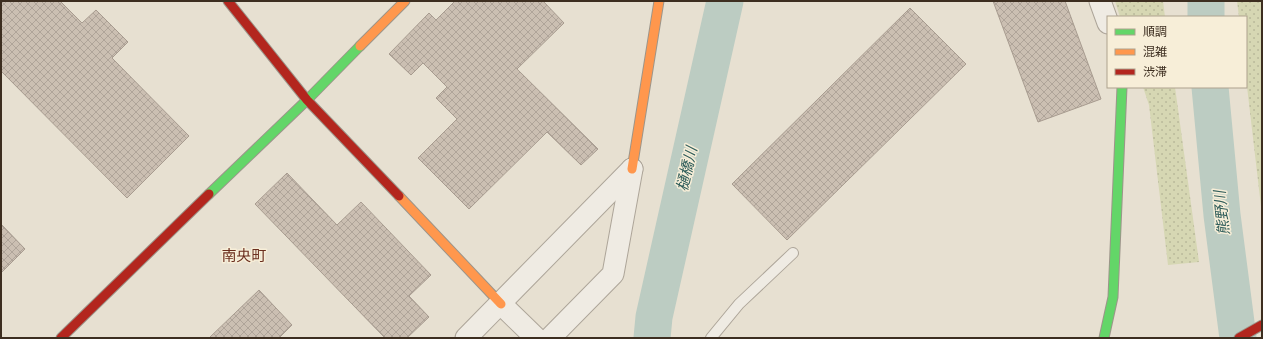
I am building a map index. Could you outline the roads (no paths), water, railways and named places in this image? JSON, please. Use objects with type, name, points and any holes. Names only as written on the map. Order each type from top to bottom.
[{"type":"main road","points":[[228,1],[307,100],[501,304]]},
{"type":"main road","points":[[61,338],[307,100],[406,1]]},
{"type":"main road","points":[[632,169],[659,1]]},
{"type":"main road","points":[[1104,338],[1113,297],[1122,88]]},
{"type":"main road","points":[[1239,338],[1262,325]]},
{"type":"street","points":[[1100,1],[1107,19]]},
{"type":"street","points":[[466,338],[632,169]]},
{"type":"street","points":[[550,338],[613,274],[632,169]]},
{"type":"street","points":[[501,304],[536,338]]},
{"type":"lane","points":[[711,338],[739,304],[793,253]]},
{"type":"waterway","name":"樋橋川","points":[[652,338],[654,317],[725,1]]},
{"type":"waterway","name":"熊野川","points":[[1206,1],[1206,16]]},
{"type":"waterway","name":"熊野川","points":[[1210,88],[1222,215],[1238,338]]},
{"type":"district","name":"南央町","points":[[244,256]]}]
